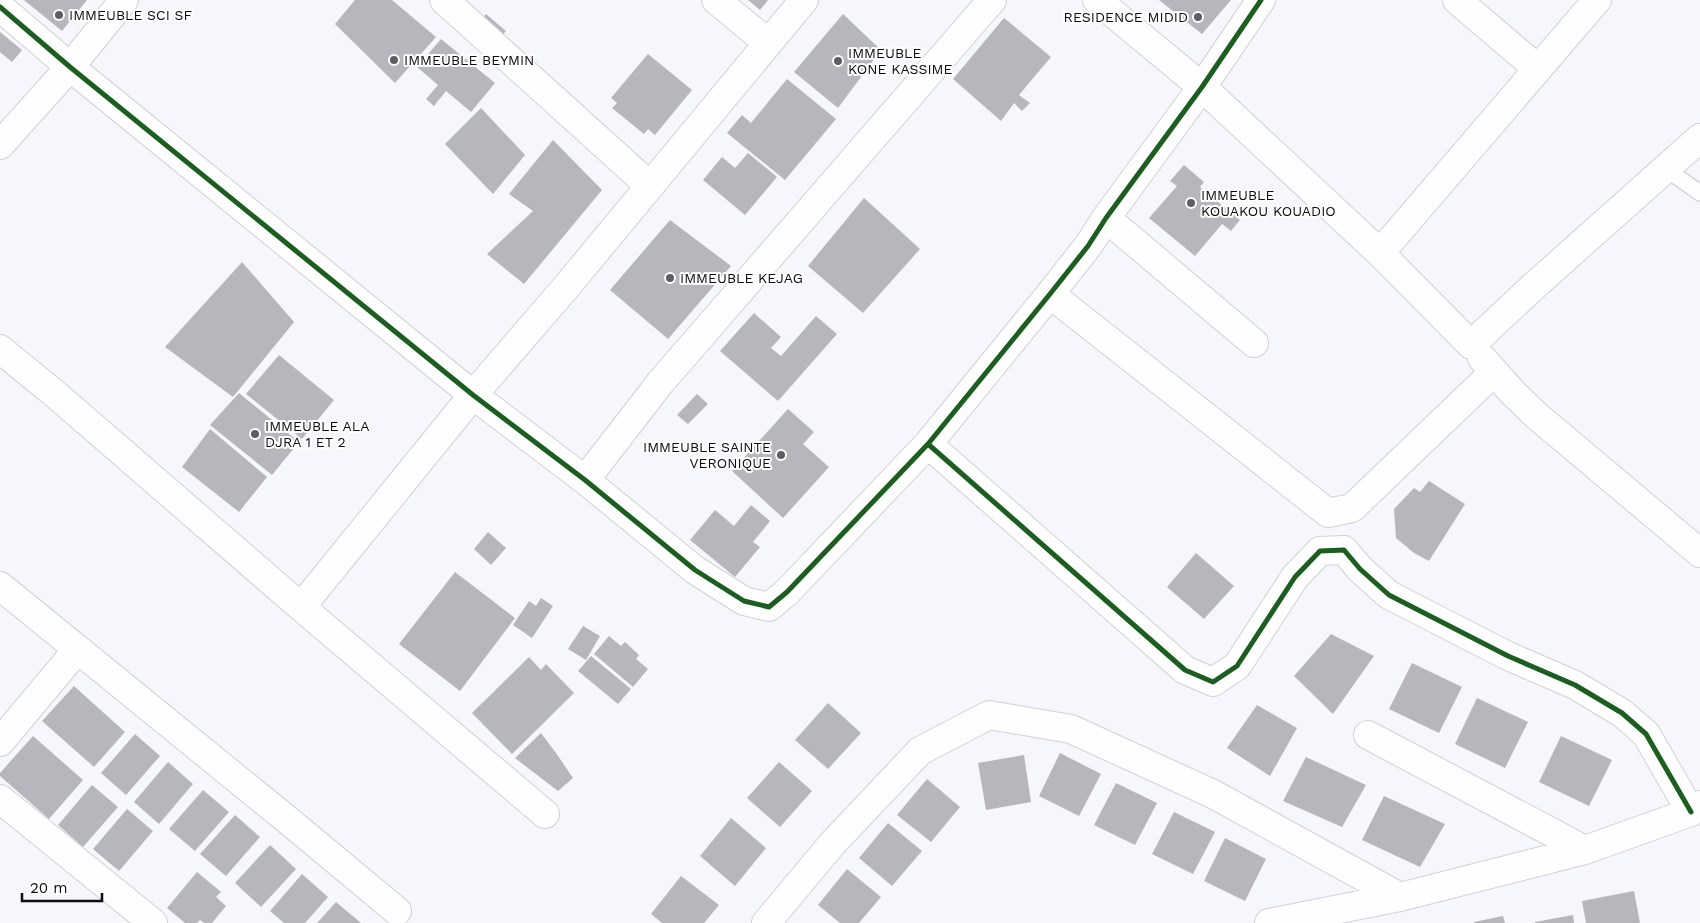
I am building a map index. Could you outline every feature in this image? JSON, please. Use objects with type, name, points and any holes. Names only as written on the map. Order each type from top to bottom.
[{"type":"street","points":[[0,145],[70,67],[124,0]]},
{"type":"street","points":[[444,0],[650,186]]},
{"type":"street","points":[[716,0],[768,43]]},
{"type":"street","points":[[301,607],[473,395],[567,286],[804,0]]},
{"type":"street","points":[[585,480],[660,383],[992,0]]},
{"type":"street","points":[[1097,0],[1202,87],[1380,253],[1471,345],[1494,372],[1537,416],[1700,553]]},
{"type":"street","points":[[0,7],[70,67],[473,395],[585,480],[694,570],[744,601],[769,607],[787,592],[928,444],[1050,294],[1088,246],[1106,218],[1202,87],[1261,0]]},
{"type":"street","points":[[1457,0],[1538,69]]},
{"type":"street","points":[[1380,253],[1597,0]]},
{"type":"street","points":[[1471,345],[1534,286],[1700,138]]},
{"type":"street","points":[[1106,218],[1254,343]]},
{"type":"street","points":[[1050,294],[1328,513],[1352,508],[1494,372]]},
{"type":"street","points":[[0,349],[545,814]]},
{"type":"street","points":[[928,444],[1185,670],[1213,682],[1237,666],[1295,577],[1320,551],[1344,550],[1360,569],[1389,595],[1508,656],[1575,685],[1622,713],[1646,734],[1696,809],[1585,850],[1400,898],[1269,923]]},
{"type":"street","points":[[0,586],[283,816],[396,911]]},
{"type":"street","points":[[0,742],[78,650]]},
{"type":"street","points":[[766,923],[832,844],[920,751],[989,715],[1071,730],[1213,794],[1400,898]]},
{"type":"street","points":[[1368,735],[1585,850]]},
{"type":"street","points":[[0,799],[153,923]]},
{"type":"lane","points":[[1666,169],[1700,193]]},
{"type":"building","name":"IMMEUBLE SCI SF","points":[[24,0],[87,0],[62,31]]},
{"type":"building","name":"IMMEUBLE BEYMIN","points":[[355,0],[392,0],[436,37],[395,83],[335,24]]},
{"type":"building","points":[[748,0],[768,0],[760,10]]},
{"type":"building","name":"RESIDENCE MIDID","points":[[1159,0],[1231,0],[1202,34]]},
{"type":"building","points":[[486,14],[506,31],[496,42],[476,25]]},
{"type":"building","name":"IMMEUBLE KONE KASSIME","points":[[843,14],[881,50],[838,108],[794,72]]},
{"type":"building","points":[[1004,18],[1051,57],[1019,95],[1030,103],[1022,111],[1014,103],[1001,121],[953,79]]},
{"type":"building","points":[[0,32],[22,50],[12,62],[0,52]]},
{"type":"building","points":[[441,39],[495,83],[471,112],[446,91],[434,106],[426,99],[438,85],[417,67]]},
{"type":"building","points":[[648,54],[692,90],[655,135],[648,129],[644,134],[612,108],[617,103],[611,98]]},
{"type":"building","points":[[787,79],[836,119],[785,180],[727,133],[742,115],[751,123]]},
{"type":"building","points":[[481,108],[525,155],[493,194],[445,144]]},
{"type":"building","points":[[553,140],[602,190],[524,284],[487,254],[533,211],[509,194]]},
{"type":"building","points":[[748,153],[777,177],[745,215],[703,180],[722,157],[735,168]]},
{"type":"building","name":"IMMEUBLE KOUAKOU KOUADIO","points":[[1184,165],[1204,182],[1200,187],[1240,220],[1231,231],[1222,224],[1195,256],[1149,218],[1177,186],[1170,181]]},
{"type":"building","points":[[864,198],[920,249],[863,313],[808,266]]},
{"type":"building","name":"IMMEUBLE KEJAG","points":[[670,220],[731,266],[668,339],[610,290]]},
{"type":"building","points":[[242,262],[294,322],[233,397],[165,347]]},
{"type":"building","points":[[754,313],[781,337],[771,348],[781,356],[816,316],[837,334],[778,401],[720,351]]},
{"type":"building","points":[[279,355],[334,400],[302,439],[246,394]]},
{"type":"building","name":"IMMEUBLE ALA DJRA 1 ET 2","points":[[239,393],[299,442],[272,475],[210,425]]},
{"type":"building","points":[[697,394],[708,404],[688,424],[677,415]]},
{"type":"building","name":"IMMEUBLE SAINTE VERONIQUE","points":[[788,409],[814,432],[803,444],[829,467],[783,518],[732,471]]},
{"type":"building","points":[[210,429],[267,477],[239,512],[182,467]]},
{"type":"building","points":[[1429,481],[1465,504],[1429,561],[1414,553],[1396,538],[1394,509],[1414,488],[1420,492]]},
{"type":"building","points":[[751,505],[770,521],[753,542],[760,547],[735,577],[690,540],[715,510],[734,526]]},
{"type":"building","points":[[488,532],[506,548],[491,565],[474,549]]},
{"type":"building","points":[[1196,553],[1234,586],[1204,619],[1167,587]]},
{"type":"building","points":[[455,572],[515,618],[460,691],[399,644]]},
{"type":"building","points":[[541,598],[553,606],[532,638],[513,625],[529,601],[536,606]]},
{"type":"building","points":[[583,626],[600,636],[586,660],[568,649]]},
{"type":"building","points":[[1331,634],[1374,656],[1333,714],[1294,676]]},
{"type":"building","points":[[609,636],[621,646],[625,642],[639,655],[636,659],[648,669],[633,687],[594,654]]},
{"type":"building","points":[[591,656],[631,689],[618,704],[578,671]]},
{"type":"building","points":[[529,657],[541,670],[546,664],[574,693],[512,754],[472,713]]},
{"type":"building","points":[[1412,663],[1462,687],[1439,733],[1389,709]]},
{"type":"building","points":[[74,686],[125,732],[94,767],[42,721]]},
{"type":"building","points":[[1477,698],[1528,722],[1505,768],[1455,744]]},
{"type":"building","points":[[828,703],[861,733],[828,769],[795,740]]},
{"type":"building","points":[[1257,705],[1297,728],[1270,776],[1227,748]]},
{"type":"building","points":[[541,733],[573,778],[558,791],[515,758]]},
{"type":"building","points":[[135,734],[160,756],[126,795],[101,773]]},
{"type":"building","points":[[33,736],[83,780],[49,819],[0,776],[0,773]]},
{"type":"building","points":[[1561,736],[1612,760],[1589,806],[1539,782]]},
{"type":"building","points":[[1060,753],[1101,774],[1079,816],[1039,796]]},
{"type":"building","points":[[1024,755],[1031,802],[986,810],[978,763]]},
{"type":"building","points":[[1306,757],[1366,785],[1342,827],[1283,801]]},
{"type":"building","points":[[168,762],[193,784],[159,824],[134,802]]},
{"type":"building","points":[[779,762],[812,791],[780,827],[747,798]]},
{"type":"building","points":[[927,779],[960,807],[931,842],[897,815]]},
{"type":"building","points":[[1116,783],[1157,803],[1135,845],[1094,825]]},
{"type":"building","points":[[92,785],[118,807],[83,847],[58,825]]},
{"type":"building","points":[[203,790],[229,812],[195,851],[169,829]]},
{"type":"building","points":[[1384,796],[1445,824],[1420,867],[1362,840]]},
{"type":"building","points":[[127,809],[153,831],[119,871],[93,849]]},
{"type":"building","points":[[1174,812],[1215,832],[1193,874],[1152,854]]},
{"type":"building","points":[[235,815],[260,837],[226,876],[200,854]]},
{"type":"building","points":[[731,818],[766,848],[735,886],[700,856]]},
{"type":"building","points":[[888,823],[922,851],[892,886],[859,858]]},
{"type":"building","points":[[1225,838],[1266,859],[1245,901],[1204,881]]},
{"type":"building","points":[[270,845],[296,869],[261,907],[235,883]]},
{"type":"building","points":[[847,869],[881,897],[859,923],[840,923],[818,905]]},
{"type":"building","points":[[197,872],[221,892],[216,897],[226,906],[212,923],[204,923],[200,920],[197,923],[185,923],[167,908]]},
{"type":"building","points":[[302,874],[328,897],[305,923],[284,923],[270,911]]},
{"type":"building","points":[[681,876],[719,905],[704,923],[662,923],[651,914]]},
{"type":"building","points":[[1634,891],[1640,923],[1586,923],[1582,901]]},
{"type":"building","points":[[336,902],[361,923],[317,923]]},
{"type":"building","points":[[1573,915],[1574,923],[1535,923],[1535,922]]},
{"type":"building","points":[[1503,916],[1505,923],[1474,923],[1474,922]]},
{"type":"cycle path","points":[[0,7],[70,67],[473,395],[585,480],[695,570],[744,601],[769,607],[787,592],[928,444],[1050,294],[1088,246],[1106,218],[1202,87],[1261,0]]},
{"type":"cycle path","points":[[928,444],[1185,670],[1213,682],[1237,666],[1295,577],[1320,551],[1344,550],[1360,569],[1389,595],[1508,656],[1575,685],[1622,713],[1646,734],[1691,812]]},
{"type":"place","name":"IMMEUBLE SCI SF","points":[[59,15]]},
{"type":"place","name":"RESIDENCE MIDID","points":[[1198,17]]},
{"type":"place","name":"IMMEUBLE BEYMIN","points":[[394,60]]},
{"type":"place","name":"IMMEUBLE KONE KASSIME","points":[[838,61]]},
{"type":"place","name":"IMMEUBLE KOUAKOU KOUADIO","points":[[1191,203]]},
{"type":"place","name":"IMMEUBLE KEJAG","points":[[670,278]]},
{"type":"place","name":"IMMEUBLE ALA DJRA 1 ET 2","points":[[255,434]]},
{"type":"place","name":"IMMEUBLE SAINTE VERONIQUE","points":[[781,455]]}]
